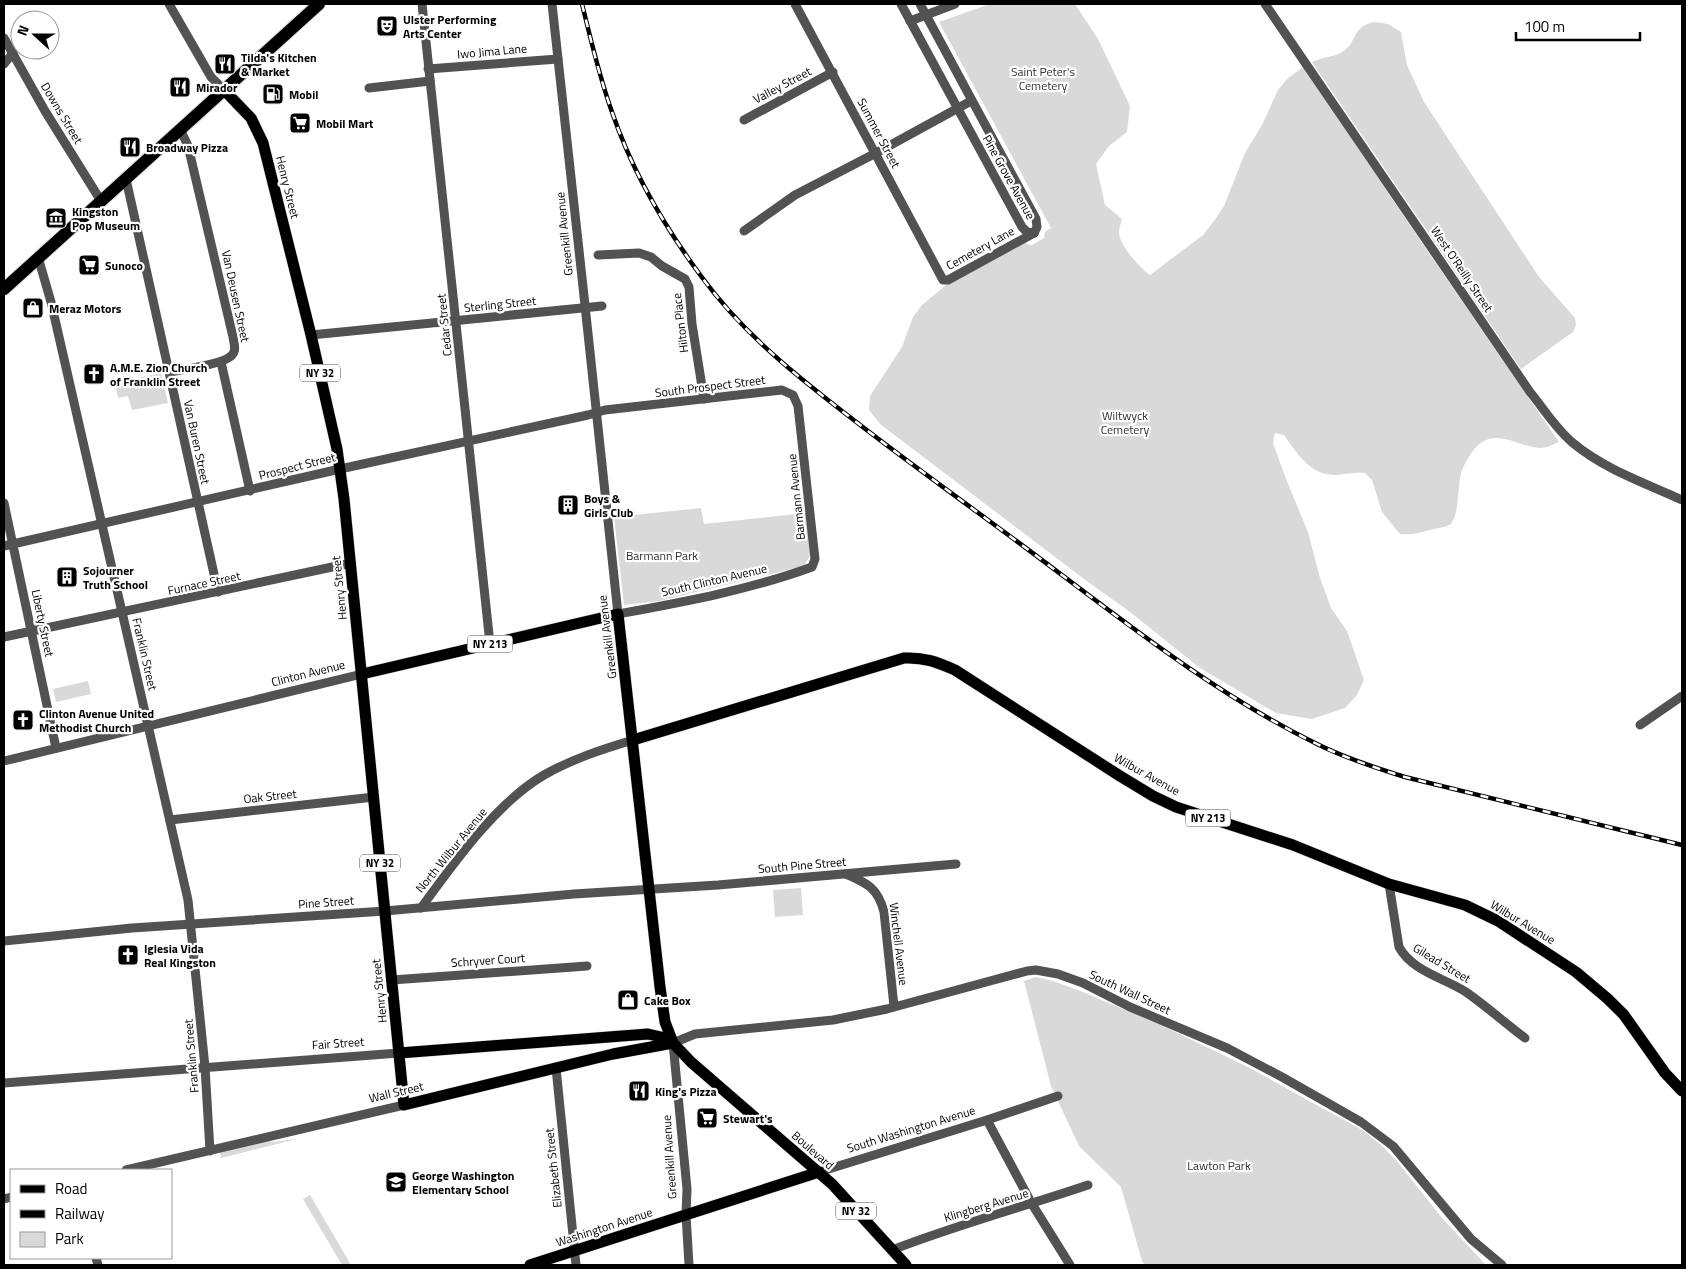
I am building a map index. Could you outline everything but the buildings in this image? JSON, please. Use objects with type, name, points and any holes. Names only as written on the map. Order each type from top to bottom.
[{"type":"highway","points":[[4,289],[318,4]]},
{"type":"main road","name":"Henry Street","points":[[224,90],[252,118],[263,143],[311,335],[337,449],[351,564],[404,1105]]},
{"type":"main road","name":"Clinton Avenue","points":[[362,674],[618,614]]},
{"type":"main road","name":"Greenkill Avenue","points":[[618,614],[665,1022],[673,1043]]},
{"type":"main road","name":"Wilbur Avenue","points":[[633,740],[904,658],[919,657],[934,660],[955,670],[1153,796],[1176,807],[1293,845],[1388,884],[1465,905],[1498,921],[1576,972],[1608,999],[1624,1015],[1665,1073],[1682,1091]]},
{"type":"main road","name":"Fair Street","points":[[399,1053],[648,1034],[662,1037],[673,1043]]},
{"type":"main road","name":"Wall Street","points":[[404,1105],[613,1054],[673,1043]]},
{"type":"main road","name":"Boulevard","points":[[673,1043],[690,1062],[818,1172],[906,1265]]},
{"type":"main road","name":"South Washington Avenue","points":[[686,1215],[818,1172]]},
{"type":"main road","name":"Washington Avenue","points":[[530,1265],[686,1215]]},
{"type":"street","points":[[169,4],[211,77],[224,90]]},
{"type":"street","name":"Cedar Street","points":[[422,4],[490,644]]},
{"type":"street","name":"Greenkill Avenue","points":[[552,4],[618,614]]},
{"type":"street","name":"Summer Street","points":[[795,4],[833,72],[939,274]]},
{"type":"street","name":"Pine Grove Avenue","points":[[901,4],[1022,227],[1027,232],[1034,233],[1038,227],[1036,219],[920,4]]},
{"type":"street","points":[[910,21],[955,4]]},
{"type":"street","name":"West O'Reilly Street","points":[[1265,4],[1530,392],[1556,425],[1572,442],[1592,456],[1618,471],[1682,500]]},
{"type":"street","name":"Iwo Jima Lane","points":[[428,69],[558,59]]},
{"type":"street","name":"Downs Street","points":[[17,60],[101,201]]},
{"type":"street","name":"Valley Street","points":[[744,120],[833,72]]},
{"type":"street","points":[[369,88],[430,81]]},
{"type":"street","points":[[744,231],[795,195],[971,101]]},
{"type":"street","name":"Van Deusen Street","points":[[180,130],[188,146],[233,337],[235,350],[231,357],[220,362]]},
{"type":"street","name":"Van Buren Street","points":[[126,178],[218,592]]},
{"type":"street","name":"Cemetery Lane","points":[[939,274],[943,280],[948,280],[1034,233]]},
{"type":"street","name":"Hilton Place","points":[[598,255],[639,253],[650,257],[686,279],[689,287],[692,324],[704,400]]},
{"type":"street","name":"Franklin Street","points":[[38,257],[51,302],[188,900],[205,1067],[210,1151]]},
{"type":"street","name":"Sterling Street","points":[[311,335],[602,306]]},
{"type":"street","points":[[169,372],[220,362],[250,491]]},
{"type":"street","name":"South Prospect Street","points":[[597,412],[616,408],[785,390],[793,396],[798,406],[801,426]]},
{"type":"street","name":"Prospect Street","points":[[8,545],[597,412]]},
{"type":"street","name":"Barmann Avenue","points":[[801,426],[815,559],[813,565]]},
{"type":"street","name":"Liberty Street","points":[[4,503],[8,545],[32,632],[56,748]]},
{"type":"street","name":"Furnace Street","points":[[4,638],[351,564]]},
{"type":"street","name":"South Clinton Avenue","points":[[618,614],[694,600],[794,574],[813,565]]},
{"type":"street","name":"Clinton Avenue","points":[[4,760],[362,674]]},
{"type":"street","points":[[1640,725],[1682,696]]},
{"type":"street","name":"North Wilbur Avenue","points":[[421,908],[488,823],[531,784],[568,762],[633,740]]},
{"type":"street","name":"Oak Street","points":[[170,820],[374,797]]},
{"type":"street","name":"South Pine Street","points":[[649,889],[956,864]]},
{"type":"street","name":"Winchell Avenue","points":[[846,874],[862,881],[875,890],[880,898],[884,912],[894,1006]]},
{"type":"street","name":"Gilead Street","points":[[1388,884],[1398,947],[1403,955],[1411,962],[1466,992],[1524,1038]]},
{"type":"street","name":"Pine Street","points":[[4,941],[125,929],[385,911],[649,889]]},
{"type":"street","name":"Schryver Court","points":[[392,980],[587,966]]},
{"type":"street","name":"South Wall Street","points":[[673,1043],[695,1034],[833,1020],[966,988],[1027,971],[1036,970],[1058,974],[1227,1048],[1282,1077],[1375,1132],[1409,1164],[1471,1239],[1502,1265]]},
{"type":"street","name":"Greenkill Avenue","points":[[673,1043],[686,1189],[689,1265]]},
{"type":"street","name":"Fair Street","points":[[4,1083],[399,1053]]},
{"type":"street","name":"Elizabeth Street","points":[[556,1068],[576,1265]]},
{"type":"street","name":"South Washington Avenue","points":[[818,1172],[1058,1096]]},
{"type":"street","name":"Wall Street","points":[[130,1169],[404,1105]]},
{"type":"street","points":[[987,1120],[1032,1204],[1070,1265]]},
{"type":"street","name":"Klingberg Avenue","points":[[892,1250],[962,1225],[1088,1185]]},
{"type":"green space","name":"Wiltwyck Cemetery","points":[[990,4],[1075,4],[1098,39],[1130,106],[1127,132],[1109,146],[1096,164],[1105,205],[1122,219],[1119,232],[1122,243],[1135,261],[1150,275],[1203,235],[1214,221],[1224,206],[1245,153],[1262,125],[1278,90],[1287,79],[1303,67],[1559,442],[1541,448],[1496,438],[1482,442],[1473,451],[1462,470],[1457,508],[1453,521],[1445,527],[1415,534],[1400,534],[1382,512],[1372,480],[1365,473],[1337,475],[1320,472],[1312,468],[1300,457],[1284,435],[1275,433],[1273,443],[1308,532],[1320,578],[1331,608],[1347,631],[1364,680],[1357,695],[1345,708],[1312,719],[1276,713],[1200,668],[1130,612],[880,424],[869,410],[870,396],[902,347],[913,317],[922,305],[946,285],[1026,242],[1032,245],[1044,238],[1045,232],[1051,228],[939,22]]},
{"type":"green space","points":[[1375,22],[1388,24],[1401,32],[1407,65],[1424,102],[1539,277],[1575,318],[1576,325],[1573,332],[1521,369],[1312,62],[1342,52],[1349,46],[1362,27]]},
{"type":"green space","points":[[161,373],[168,403],[132,410],[128,396],[118,398],[115,383]]},
{"type":"green space","name":"Barmann Park","points":[[701,508],[704,524],[806,513],[810,555],[805,565],[800,567],[659,601],[624,605],[614,517]]},
{"type":"green space","points":[[88,681],[91,694],[56,702],[53,689]]},
{"type":"green space","points":[[801,888],[803,915],[775,917],[773,890]]},
{"type":"green space","name":"Lawton Park","points":[[1036,977],[1083,992],[1165,1027],[1248,1067],[1364,1131],[1396,1160],[1442,1218],[1486,1265],[1145,1265],[1142,1261],[1121,1187],[1079,1146],[1051,1086],[1024,981]]},
{"type":"green space","points":[[297,1139],[221,1158],[220,1150],[267,1141]]},
{"type":"green space","points":[[310,1195],[351,1265],[342,1265],[303,1199]]},
{"type":"railway","points":[[582,4],[603,85],[620,134],[639,177],[674,238],[717,297],[753,336],[834,405],[1150,641],[1231,696],[1317,744],[1350,758],[1405,777],[1682,845]]},
{"type":"place","name":"Ulster Performing Arts Center","points":[[387,26]]},
{"type":"place","name":"Tilda's Kitchen & Market","points":[[225,64]]},
{"type":"place","name":"Mirador","points":[[180,87]]},
{"type":"place","name":"Mobil","points":[[273,94]]},
{"type":"place","name":"Mobil Mart","points":[[300,123]]},
{"type":"place","name":"Broadway Pizza","points":[[130,147]]},
{"type":"place","name":"Kingston Pop Museum","points":[[56,218]]},
{"type":"place","name":"Sunoco","points":[[89,265]]},
{"type":"place","name":"Meraz Motors","points":[[33,308]]},
{"type":"place","name":"A.M.E. Zion Church of Franklin Street","points":[[94,374]]},
{"type":"place","name":"Boys & Girls Club","points":[[568,505]]},
{"type":"place","name":"Sojourner Truth School","points":[[67,577]]},
{"type":"place","name":"Clinton Avenue United Methodist Church","points":[[23,720]]},
{"type":"place","name":"Iglesia Vida Real Kingston","points":[[128,955]]},
{"type":"place","name":"Cake Box","points":[[628,1000]]},
{"type":"place","name":"King's Pizza","points":[[639,1091]]},
{"type":"place","name":"Stewart's","points":[[707,1118]]},
{"type":"place","name":"George Washington Elementary School","points":[[396,1182]]},
{"type":"park label","name":"Saint Peter's Cemetery","points":[[1043,78]]}]
